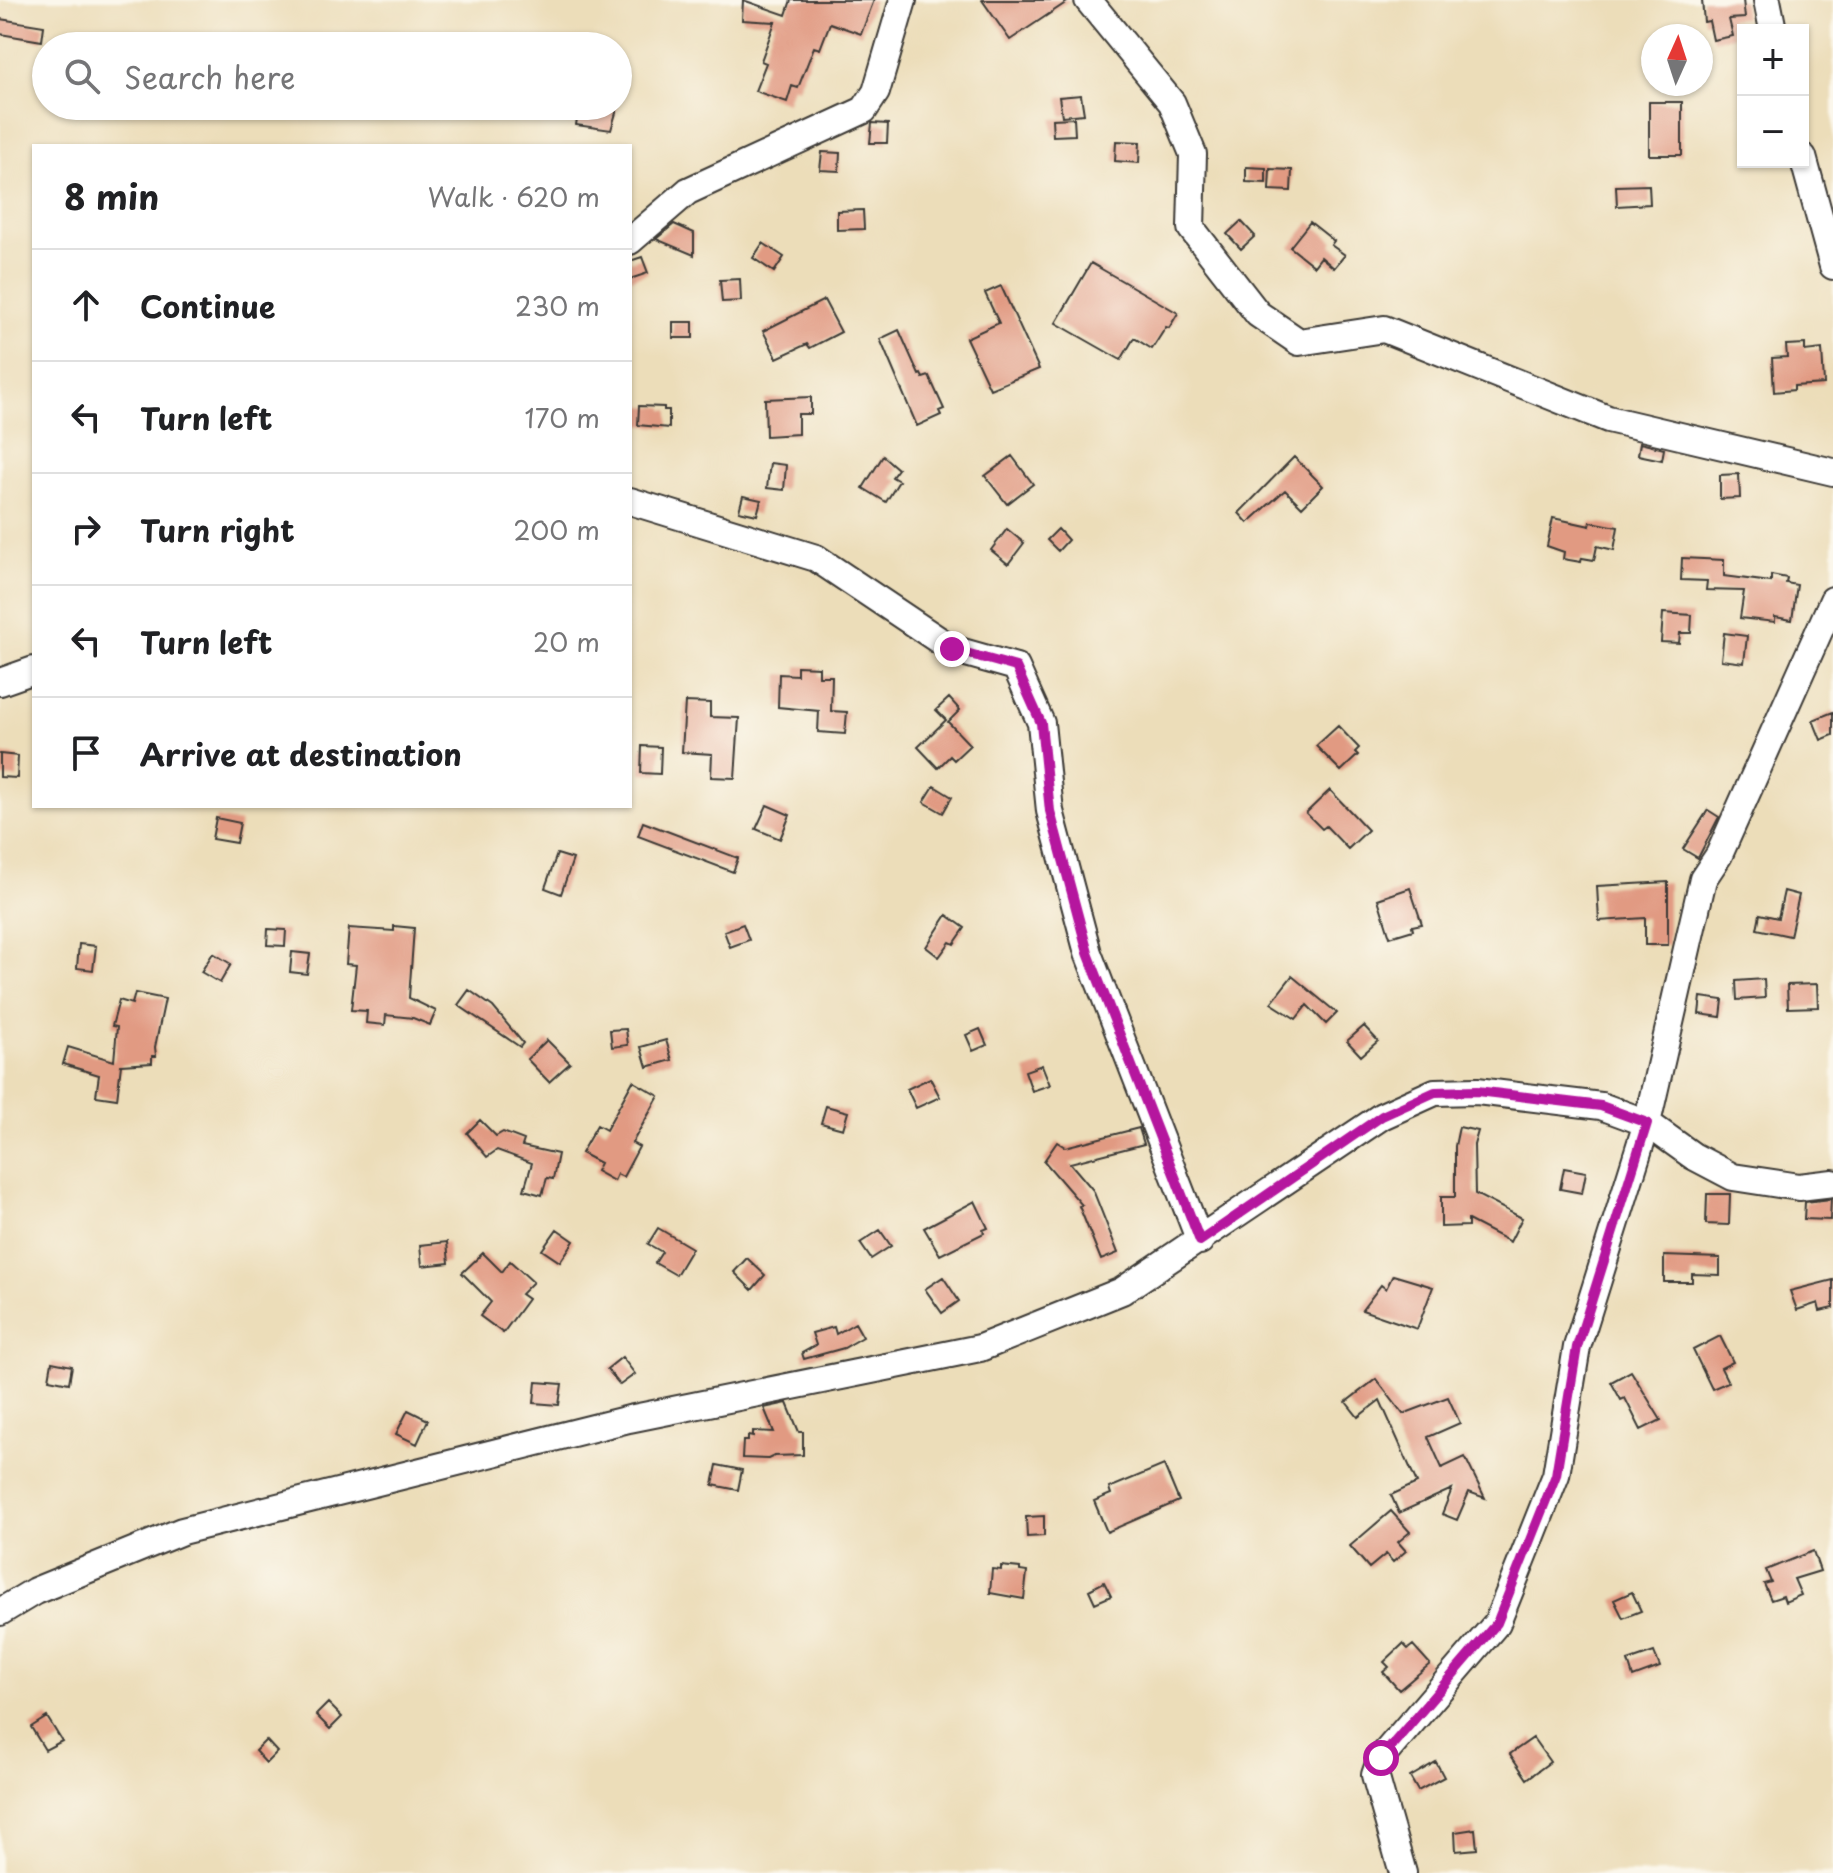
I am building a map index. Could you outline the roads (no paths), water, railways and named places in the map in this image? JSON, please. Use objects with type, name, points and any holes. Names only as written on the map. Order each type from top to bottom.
[{"type":"street","points":[[632,239],[688,191],[864,110],[876,92],[903,0]]},
{"type":"street","points":[[1088,0],[1172,103],[1193,154],[1191,228],[1258,314],[1299,342],[1384,329],[1608,419],[1833,472]]},
{"type":"street","points":[[1767,0],[1772,24]]},
{"type":"street","points":[[1806,168],[1833,266]]},
{"type":"street","points":[[632,502],[816,558],[952,649],[1016,667],[1041,723],[1050,811],[1088,953],[1200,1241]]},
{"type":"street","points":[[1403,1873],[1375,1775],[1381,1758],[1497,1623],[1556,1475],[1577,1347],[1647,1123],[1703,879],[1719,855],[1833,600]]},
{"type":"street","points":[[0,682],[32,671]]},
{"type":"street","points":[[0,1612],[35,1591],[182,1531],[629,1419],[980,1348],[1122,1291],[1382,1116],[1435,1092],[1477,1091],[1601,1106],[1647,1123],[1693,1156],[1733,1177],[1799,1187],[1833,1183]]}]
